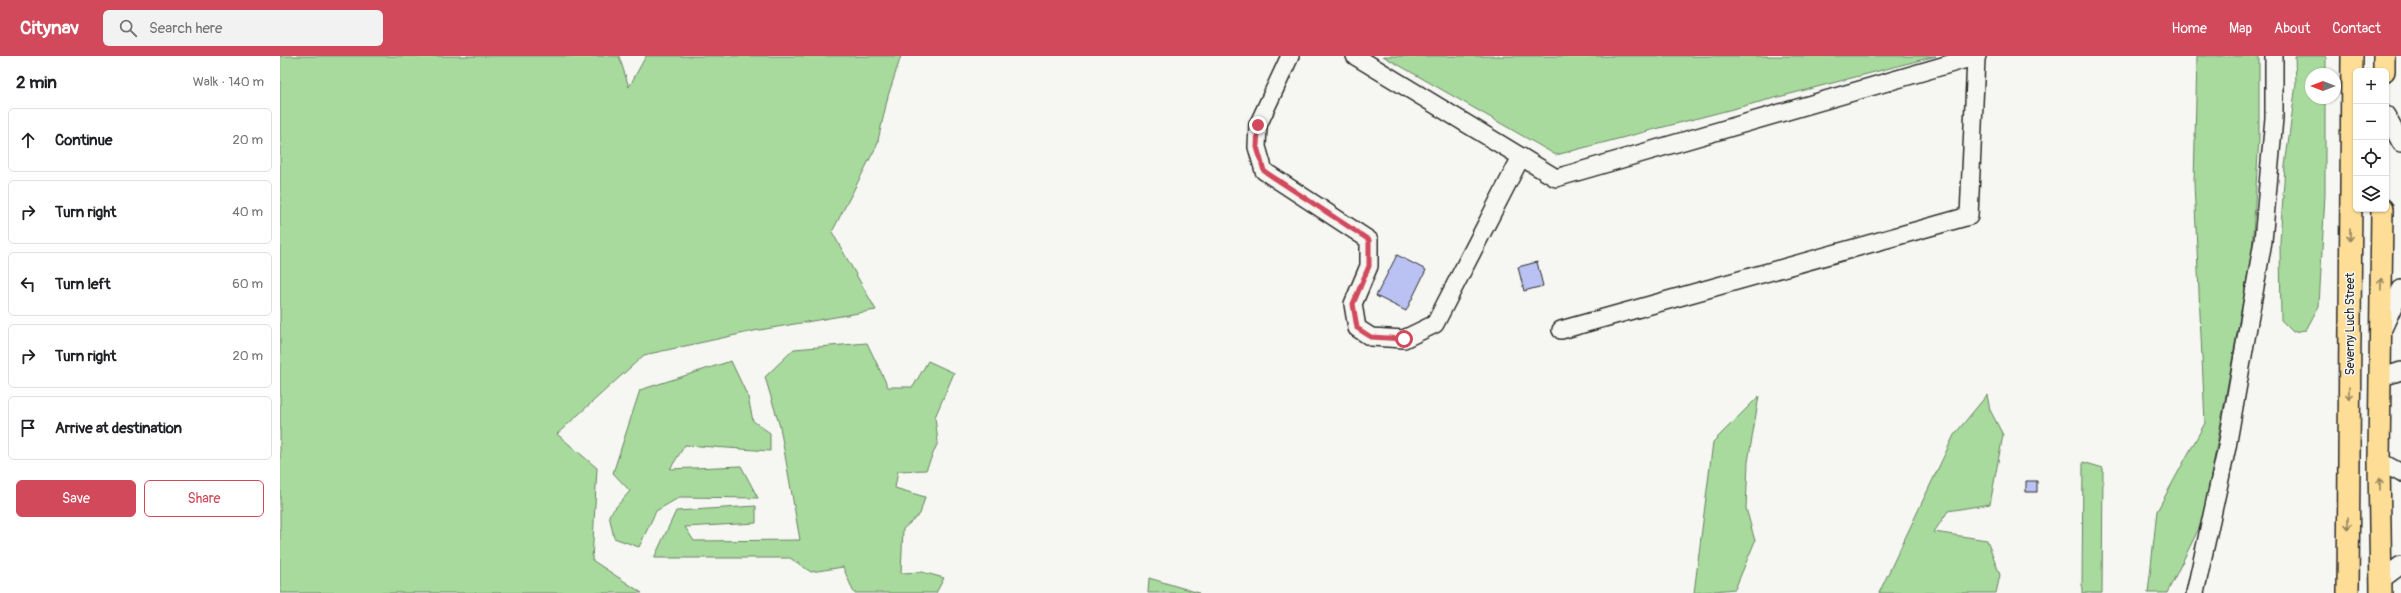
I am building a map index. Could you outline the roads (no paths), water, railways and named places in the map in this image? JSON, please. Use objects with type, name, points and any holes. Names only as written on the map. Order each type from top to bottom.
[{"type":"main road","name":"Severny Luch Street","points":[[2348,593],[2352,56]]},
{"type":"main road","points":[[2384,56],[2384,68]]},
{"type":"main road","points":[[2381,587],[2379,461],[2382,212]]},
{"type":"lane","points":[[1290,56],[1258,125],[1257,147],[1264,171],[1369,240],[1369,266],[1353,304],[1357,328],[1371,337],[1404,339],[1435,324],[1521,157]]},
{"type":"lane","points":[[1355,56],[1556,178],[1976,57],[1969,216],[1561,330]]},
{"type":"lane","points":[[2195,593],[2227,447],[2263,241],[2274,118],[2274,56]]},
{"type":"lane","points":[[2389,121],[2401,143]]},
{"type":"lane","points":[[2381,335],[2401,289]]},
{"type":"lane","points":[[2380,378],[2401,371]]},
{"type":"lane","points":[[2379,461],[2401,473]]},
{"type":"lane","points":[[2381,587],[2401,566]]}]
